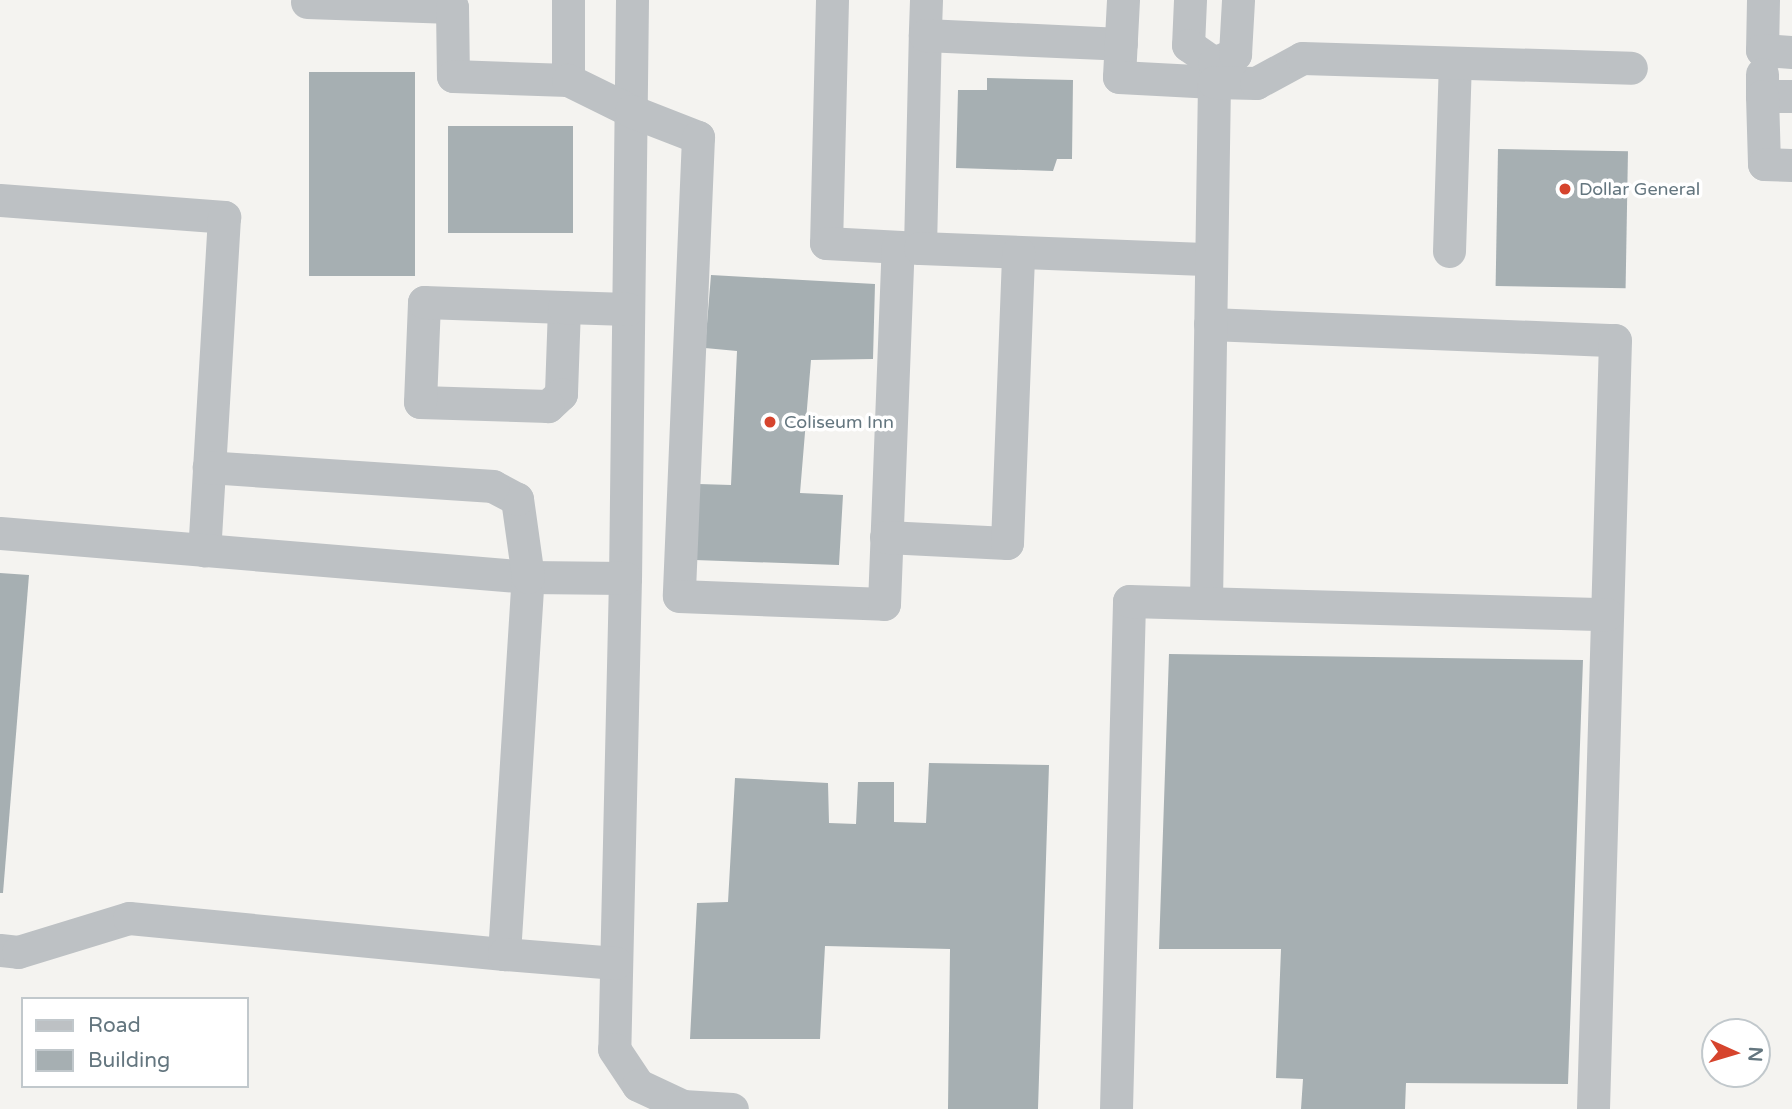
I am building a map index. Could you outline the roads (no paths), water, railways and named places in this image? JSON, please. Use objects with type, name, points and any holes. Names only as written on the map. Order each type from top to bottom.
[{"type":"lane","points":[[568,0],[568,80]]},
{"type":"lane","points":[[632,0],[625,578],[614,1049],[638,1086],[683,1105],[732,1109]]},
{"type":"lane","points":[[832,0],[826,243],[1211,259]]},
{"type":"lane","points":[[307,2],[452,4],[453,76],[568,80],[631,111],[698,137],[679,596],[884,604],[886,537],[926,0]]},
{"type":"lane","points":[[1123,0],[1119,77],[1214,72],[1256,83],[1302,58],[1631,68]]},
{"type":"lane","points":[[1190,0],[1188,46],[1214,72],[1206,603]]},
{"type":"lane","points":[[1214,72],[1235,54],[1238,0]]},
{"type":"lane","points":[[1763,0],[1777,51],[1777,96],[1764,164],[1792,165]]},
{"type":"lane","points":[[925,35],[1121,44]]},
{"type":"lane","points":[[1449,251],[1455,62]]},
{"type":"lane","points":[[0,200],[224,217],[204,550]]},
{"type":"lane","points":[[886,537],[1007,543],[1018,252]]},
{"type":"lane","points":[[564,307],[561,394],[548,406],[420,402],[424,302],[628,309]]},
{"type":"lane","points":[[1210,324],[1615,340],[1593,1109]]},
{"type":"lane","points":[[209,467],[493,486],[517,499],[528,577],[504,954]]},
{"type":"lane","points":[[0,533],[528,577],[625,578]]},
{"type":"lane","points":[[1116,1109],[1129,601],[1607,614]]},
{"type":"lane","points":[[0,950],[18,952],[129,918],[616,963]]},
{"type":"place","name":"Dollar General","points":[[1565,189]]},
{"type":"place","name":"Coliseum Inn","points":[[770,422]]}]
